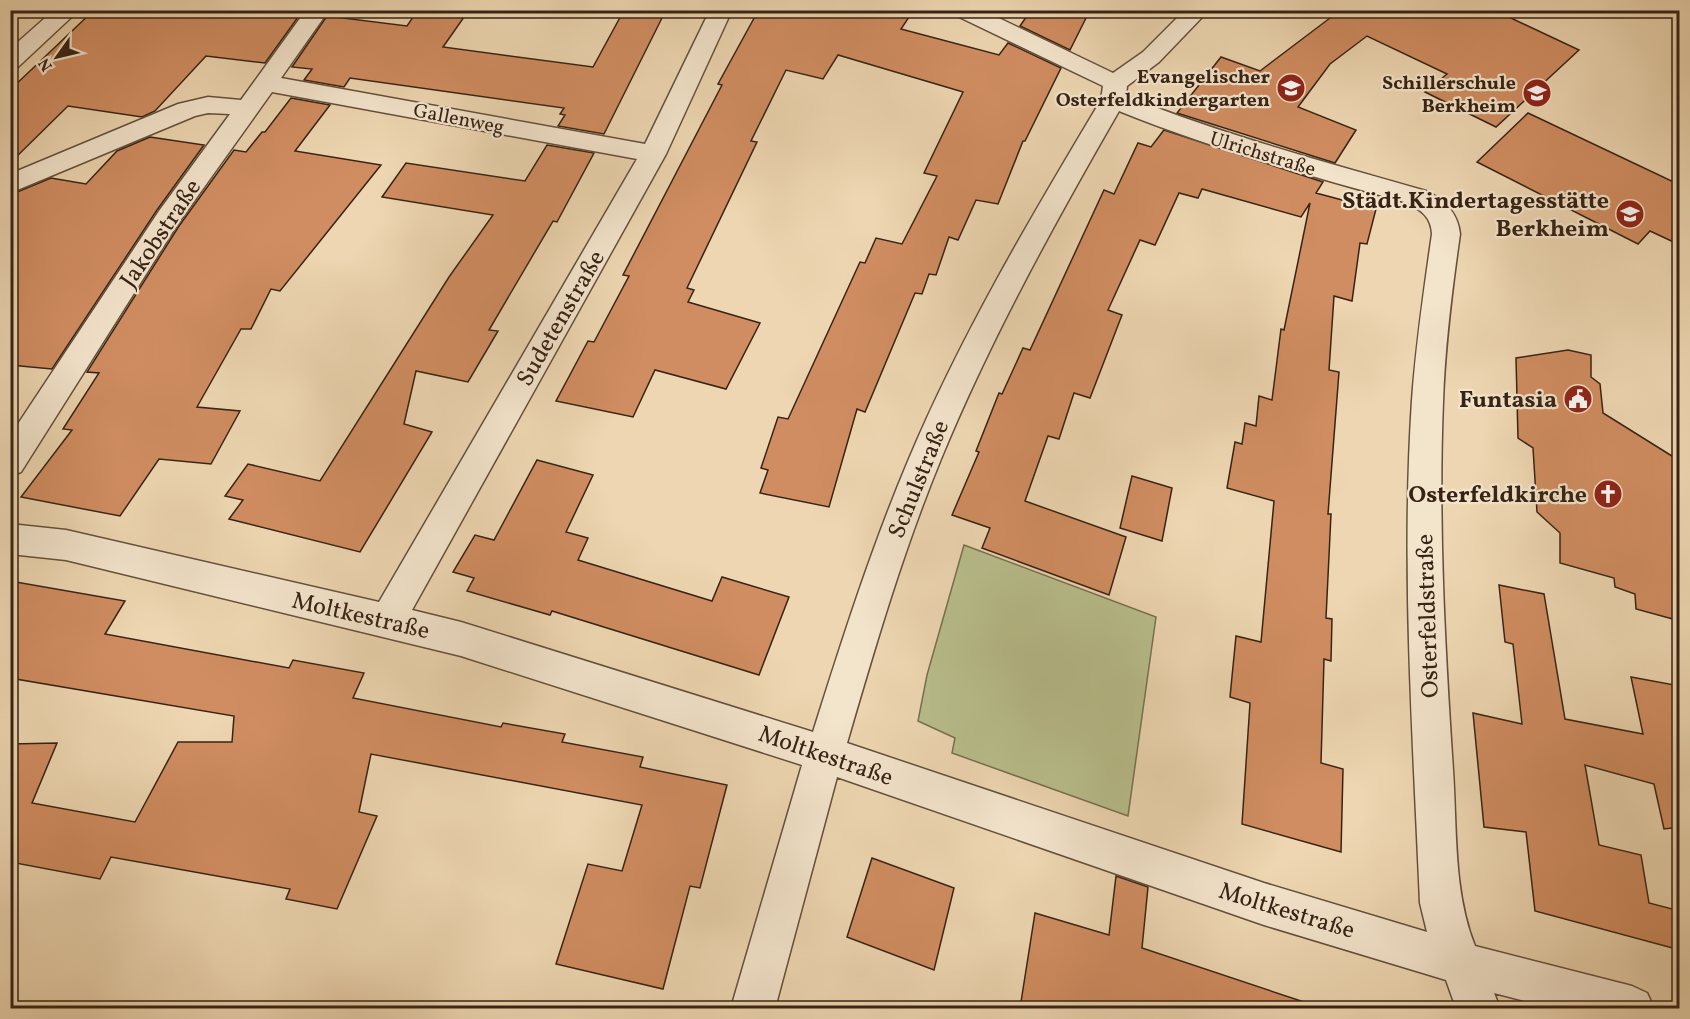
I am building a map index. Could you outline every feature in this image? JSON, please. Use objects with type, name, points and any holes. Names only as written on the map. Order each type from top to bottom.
[{"type":"street","points":[[10,62],[68,10]]},
{"type":"street","name":"Jakobstraße","points":[[10,463],[168,218],[318,10]]},
{"type":"street","name":"Sudetenstraße","points":[[388,620],[417,565],[653,154],[721,10]]},
{"type":"street","name":"Ulrichstraße","points":[[963,10],[1034,42],[1114,91],[1242,147],[1417,197]]},
{"type":"street","name":"Schulstraße","points":[[753,1008],[804,818],[884,565],[903,513],[945,414],[1007,284],[1114,91],[1198,10]]},
{"type":"street","name":"Gallenweg","points":[[265,83],[653,154]]},
{"type":"street","points":[[10,184],[187,110],[208,105],[248,108]]},
{"type":"street","name":"Osterfeldstraße","points":[[1417,197],[1437,209],[1446,225],[1429,356],[1423,550],[1441,903],[1460,963],[1478,1008]]},
{"type":"street","name":"Moltkestraße","points":[[10,539],[66,545],[388,620],[591,679],[759,732],[1264,904],[1460,963],[1632,1008]]},
{"type":"green space","points":[[964,545],[1156,617],[1128,816],[952,753],[955,738],[918,721],[927,675]]},
{"type":"building","points":[[94,10],[276,10],[301,13],[265,63],[206,56],[155,111],[142,117],[68,106],[10,163],[10,90]]},
{"type":"building","points":[[418,10],[469,10],[443,47],[593,67],[623,12],[663,16],[604,134],[558,126],[565,115],[560,114],[564,108],[350,78],[344,87],[304,80],[312,69],[292,67],[327,16],[407,26]]},
{"type":"building","points":[[1031,10],[1090,10],[1070,50],[1020,26]]},
{"type":"building","points":[[1314,10],[1494,10],[1579,50],[1496,127],[1425,92],[1447,74],[1367,36],[1330,64],[1298,107],[1356,130],[1335,163],[1177,113],[1221,57],[1260,71],[1330,18]]},
{"type":"building","points":[[758,11],[913,11],[901,29],[999,55],[1008,43],[1061,68],[1023,141],[998,204],[976,200],[958,240],[949,237],[936,275],[929,274],[922,294],[915,293],[865,412],[857,409],[829,507],[760,493],[768,470],[761,468],[778,417],[788,419],[860,262],[865,263],[876,238],[902,244],[937,176],[924,173],[963,92],[838,55],[823,79],[786,70],[751,141],[757,142],[687,288],[694,290],[688,302],[760,323],[726,389],[655,370],[633,417],[556,401],[588,341],[594,342],[629,276],[623,275],[722,85],[718,84]]},
{"type":"building","points":[[291,98],[330,105],[295,151],[381,165],[280,291],[271,289],[251,329],[241,329],[197,407],[240,411],[211,464],[159,459],[120,516],[21,497],[72,430],[63,429],[99,373],[87,372],[179,226],[234,150],[246,152]]},
{"type":"building","name":"Städt.Kindertagesstätte Berkheim","points":[[1528,113],[1680,185],[1680,245],[1650,231],[1638,244],[1477,162]]},
{"type":"building","points":[[1164,130],[1323,182],[1316,193],[1376,209],[1367,244],[1360,243],[1352,301],[1334,296],[1329,370],[1339,372],[1328,514],[1331,514],[1326,618],[1332,619],[1331,661],[1324,659],[1321,763],[1343,769],[1341,852],[1242,824],[1250,703],[1230,697],[1236,636],[1261,642],[1274,501],[1227,488],[1235,442],[1242,444],[1245,423],[1256,426],[1259,396],[1272,400],[1281,329],[1284,330],[1310,203],[1301,217],[1202,189],[1198,198],[1179,193],[1155,245],[1140,240],[1108,310],[1122,315],[1090,398],[1074,393],[1059,439],[1048,436],[1025,501],[1126,537],[1109,595],[982,548],[990,528],[952,515],[979,452],[976,451],[999,393],[1002,394],[1023,348],[1030,350],[1104,190],[1114,194],[1138,143],[1151,147]]},
{"type":"building","points":[[150,137],[204,145],[157,210],[52,369],[10,365],[10,195],[51,178],[86,184],[117,151]]},
{"type":"building","points":[[547,145],[594,153],[557,222],[553,221],[489,330],[498,331],[468,382],[416,371],[404,424],[432,432],[360,552],[229,519],[243,500],[225,496],[248,464],[320,481],[449,277],[493,215],[382,197],[406,163],[525,181]]},
{"type":"building","name":"Osterfeldkirche","points":[[1568,350],[1591,355],[1591,377],[1600,384],[1603,413],[1680,461],[1680,621],[1636,609],[1635,594],[1615,587],[1614,578],[1560,563],[1560,533],[1537,512],[1533,448],[1518,438],[1516,358]]},
{"type":"building","points":[[537,460],[593,475],[566,532],[588,538],[578,560],[712,601],[722,577],[789,597],[759,675],[552,611],[550,615],[467,591],[474,578],[453,572],[475,535],[494,540]]},
{"type":"building","points":[[1132,476],[1172,488],[1162,541],[1120,528]]},
{"type":"building","points":[[10,581],[125,601],[105,634],[289,668],[293,660],[364,673],[353,698],[501,727],[503,723],[565,734],[562,742],[643,757],[640,767],[727,785],[700,888],[690,886],[663,989],[556,964],[588,864],[622,871],[642,805],[371,754],[359,812],[377,816],[337,909],[286,899],[290,889],[111,857],[100,879],[10,862],[10,744],[57,743],[32,803],[135,822],[178,742],[232,742],[234,716],[10,678]]},
{"type":"building","points":[[1499,585],[1544,594],[1565,719],[1643,734],[1631,677],[1680,686],[1680,827],[1664,829],[1654,784],[1585,765],[1599,845],[1641,855],[1649,903],[1680,911],[1680,950],[1535,911],[1526,832],[1484,827],[1473,713],[1522,724],[1513,644],[1505,642]]},
{"type":"building","points":[[872,858],[954,888],[934,970],[847,937]]},
{"type":"building","points":[[1116,876],[1148,887],[1142,948],[1304,1002],[1302,1008],[1037,1008],[1021,1002],[1035,913],[1109,935]]},
{"type":"place","name":"Evangelischer Osterfeldkindergarten","points":[[1291,88]]},
{"type":"place","name":"Schillerschule Berkheim","points":[[1537,93]]},
{"type":"place","name":"Städt.Kindertagesstätte Berkheim","points":[[1630,214]]},
{"type":"place","name":"Funtasia","points":[[1578,399]]},
{"type":"place","name":"Osterfeldkirche","points":[[1608,494]]}]
